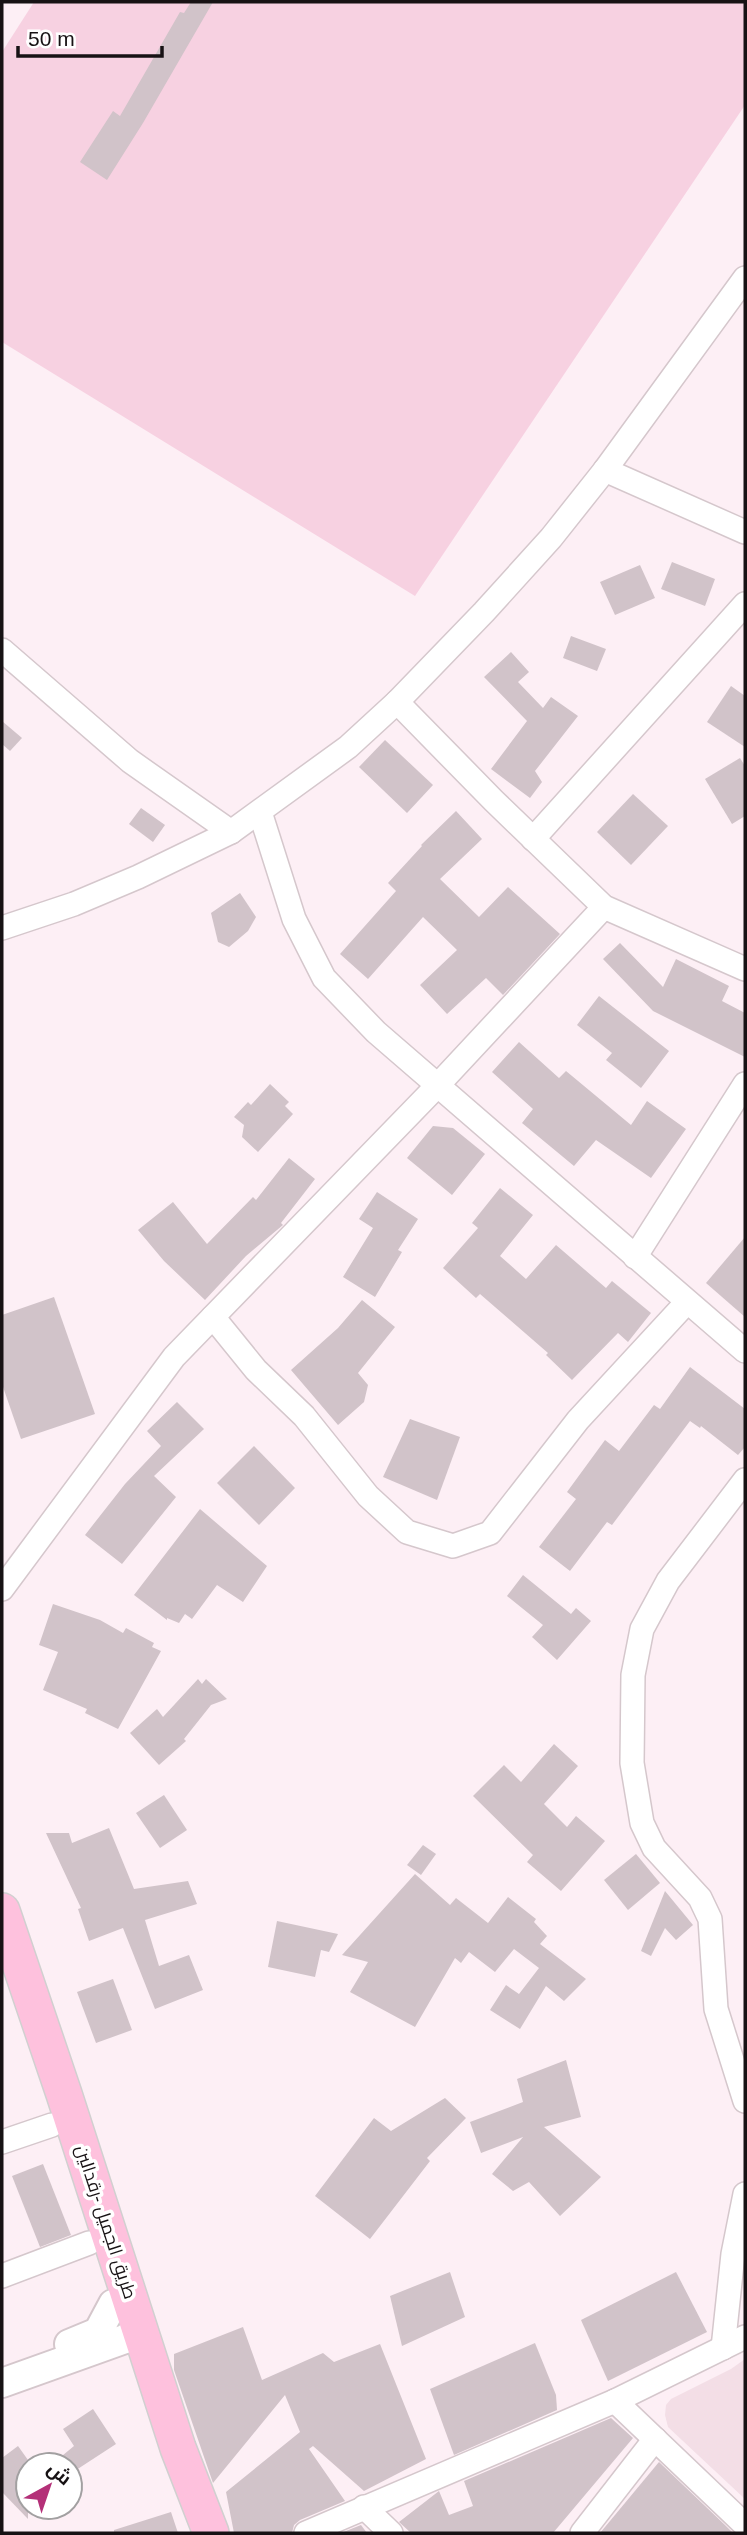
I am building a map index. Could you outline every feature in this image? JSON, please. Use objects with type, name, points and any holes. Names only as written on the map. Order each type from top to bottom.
[{"type":"main road","name":"طريق الجميل -رقدالين","points":[[2,1911],[64,2094],[188,2533]]},
{"type":"main road","name":"طريق الجميل -رقدالين","points":[[2,1980],[89,2243],[113,2304],[132,2334],[211,2533]]},
{"type":"street","points":[[2,928],[74,904],[231,832],[348,747],[397,702],[551,538],[739,301],[745,278]]},
{"type":"street","points":[[605,470],[745,532]]},
{"type":"street","points":[[533,839],[745,604]]},
{"type":"street","points":[[2,650],[130,761],[231,832]]},
{"type":"street","points":[[397,702],[533,839],[604,906],[745,969]]},
{"type":"street","points":[[260,812],[294,919],[324,978],[376,1032],[745,1352]]},
{"type":"street","points":[[2,1589],[174,1357],[438,1086],[604,906]]},
{"type":"street","points":[[635,1257],[745,1084]]},
{"type":"street","points":[[213,1317],[256,1370],[303,1416],[368,1496],[407,1532],[453,1546],[489,1533],[578,1420],[687,1302]]},
{"type":"street","points":[[745,1480],[668,1581],[642,1629],[633,1675],[632,1763],[642,1823],[654,1848],[700,1898],[710,1919],[716,2009],[745,2101]]},
{"type":"street","points":[[2,2142],[52,2125]]},
{"type":"street","points":[[723,2348],[733,2253],[745,2194]]},
{"type":"street","points":[[2,2276],[89,2243]]},
{"type":"street","points":[[2,2365],[87,2339],[104,2325],[113,2304]]},
{"type":"street","points":[[2,2383],[132,2334]]},
{"type":"street","points":[[306,2533],[615,2401],[745,2337]]},
{"type":"street","points":[[615,2401],[745,2525]]},
{"type":"street","points":[[582,2533],[655,2439]]},
{"type":"street","points":[[364,2507],[391,2533]]},
{"type":"shaded area","points":[[34,2],[745,2],[745,105],[415,596],[2,342],[2,52]]},
{"type":"shaded area","points":[[745,2359],[745,2499],[668,2427],[665,2415],[666,2405],[671,2399],[731,2369]]},
{"type":"building","points":[[191,2],[213,2],[107,180],[80,162],[113,111],[120,116],[180,12],[184,13]]},
{"type":"building","points":[[672,562],[715,579],[705,606],[661,589]]},
{"type":"building","points":[[640,565],[655,598],[615,615],[600,582]]},
{"type":"building","points":[[571,636],[606,649],[597,671],[563,658]]},
{"type":"building","points":[[511,652],[529,672],[518,682],[543,708],[551,697],[578,716],[535,771],[542,782],[530,798],[491,769],[527,721],[484,677]]},
{"type":"building","points":[[731,686],[745,696],[745,747],[707,722]]},
{"type":"building","points":[[2,721],[22,738],[10,751],[2,744]]},
{"type":"building","points":[[385,740],[433,785],[407,813],[359,767]]},
{"type":"building","points":[[740,758],[745,766],[745,816],[732,824],[705,779]]},
{"type":"building","points":[[633,794],[668,826],[631,865],[597,832]]},
{"type":"building","points":[[141,808],[165,825],[153,842],[129,824]]},
{"type":"building","points":[[456,811],[482,839],[440,879],[479,917],[508,887],[560,934],[503,995],[486,978],[447,1014],[420,985],[457,950],[423,917],[368,979],[340,954],[396,891],[388,883],[421,845]]},
{"type":"building","points":[[240,893],[256,917],[248,931],[229,947],[218,942],[211,913]]},
{"type":"building","points":[[620,943],[663,987],[676,959],[729,986],[722,1001],[745,1013],[745,1057],[653,1011],[603,959]]},
{"type":"building","points":[[599,996],[669,1051],[641,1088],[606,1060],[612,1053],[577,1025]]},
{"type":"building","points":[[519,1042],[559,1078],[566,1071],[631,1125],[647,1101],[686,1129],[651,1178],[596,1140],[574,1166],[522,1123],[533,1109],[492,1072]]},
{"type":"building","points":[[270,1084],[289,1102],[285,1106],[293,1114],[258,1152],[242,1137],[244,1125],[234,1117],[248,1102],[251,1105]]},
{"type":"building","points":[[433,1126],[453,1128],[485,1154],[452,1195],[407,1158]]},
{"type":"building","points":[[289,1158],[315,1179],[281,1223],[283,1225],[246,1256],[205,1300],[164,1261],[138,1230],[173,1202],[207,1244],[253,1197],[256,1200]]},
{"type":"building","points":[[500,1188],[533,1215],[500,1256],[526,1279],[556,1245],[606,1288],[612,1281],[651,1313],[628,1342],[618,1333],[572,1380],[546,1355],[548,1353],[480,1294],[476,1298],[443,1268],[478,1228],[472,1223]]},
{"type":"building","points":[[377,1192],[418,1219],[398,1250],[402,1252],[375,1297],[343,1277],[373,1228],[359,1219]]},
{"type":"building","points":[[745,1237],[745,1317],[706,1283]]},
{"type":"building","points":[[54,1297],[95,1414],[21,1439],[2,1384],[2,1315]]},
{"type":"building","points":[[362,1300],[395,1327],[358,1373],[368,1385],[364,1402],[338,1425],[291,1370],[338,1328]]},
{"type":"building","points":[[690,1367],[745,1409],[745,1447],[738,1455],[701,1426],[700,1428],[690,1421],[612,1525],[607,1522],[570,1571],[539,1547],[576,1499],[567,1492],[605,1440],[619,1451],[654,1405],[660,1409]]},
{"type":"building","points":[[177,1402],[204,1429],[154,1476],[176,1497],[122,1564],[85,1535],[125,1484],[161,1446],[147,1431]]},
{"type":"building","points":[[410,1419],[460,1437],[437,1500],[383,1477]]},
{"type":"building","points":[[254,1446],[295,1488],[259,1525],[217,1483]]},
{"type":"building","points":[[200,1509],[267,1566],[243,1602],[217,1585],[192,1619],[185,1614],[179,1623],[167,1620],[134,1595]]},
{"type":"building","points":[[523,1575],[571,1614],[576,1608],[591,1621],[557,1660],[532,1637],[543,1625],[507,1596]]},
{"type":"building","points":[[53,1604],[100,1620],[123,1633],[126,1628],[154,1643],[152,1647],[161,1651],[118,1729],[85,1713],[87,1709],[43,1690],[58,1652],[39,1645]]},
{"type":"building","points":[[198,1679],[202,1684],[206,1679],[227,1699],[211,1705],[184,1739],[186,1741],[159,1765],[130,1733],[157,1709],[163,1717]]},
{"type":"building","points":[[554,1744],[578,1766],[544,1804],[567,1827],[576,1816],[605,1841],[561,1891],[527,1862],[533,1855],[473,1796],[504,1765],[521,1782]]},
{"type":"building","points":[[164,1795],[187,1830],[160,1848],[136,1813]]},
{"type":"building","points":[[109,1828],[134,1889],[188,1881],[197,1904],[145,1920],[159,1966],[189,1955],[203,1990],[155,2009],[123,1928],[89,1941],[78,1909],[81,1908],[46,1833],[69,1833],[72,1843]]},
{"type":"building","points":[[423,1845],[436,1854],[421,1875],[407,1865]]},
{"type":"building","points":[[636,1854],[660,1883],[628,1910],[604,1880]]},
{"type":"building","points":[[415,1874],[450,1905],[456,1898],[488,1923],[508,1897],[536,1919],[534,1922],[547,1936],[540,1944],[586,1979],[564,2001],[546,1986],[520,2029],[490,2010],[506,1985],[519,1994],[539,1968],[514,1949],[495,1972],[469,1952],[461,1963],[455,1958],[415,2027],[350,1992],[368,1962],[342,1955]]},
{"type":"building","points":[[665,1891],[693,1925],[676,1940],[665,1928],[651,1956],[641,1951]]},
{"type":"building","points":[[277,1921],[338,1934],[329,1952],[321,1950],[315,1977],[268,1967]]},
{"type":"building","points":[[113,1979],[132,2030],[96,2043],[77,1992]]},
{"type":"building","points":[[566,2060],[581,2117],[544,2127],[601,2177],[560,2216],[529,2182],[513,2191],[492,2174],[523,2137],[481,2153],[470,2122],[523,2102],[517,2079]]},
{"type":"building","points":[[445,2098],[466,2118],[427,2158],[430,2161],[370,2239],[315,2196],[374,2118],[391,2131]]},
{"type":"building","points":[[43,2164],[71,2235],[40,2247],[12,2176]]},
{"type":"building","points":[[450,2272],[465,2317],[402,2346],[390,2296]]},
{"type":"building","points":[[676,2272],[707,2332],[608,2381],[581,2320]]},
{"type":"building","points":[[243,2327],[262,2380],[323,2353],[334,2362],[380,2344],[426,2459],[364,2491],[313,2446],[309,2449],[345,2501],[300,2520],[294,2525],[292,2533],[234,2533],[226,2492],[300,2432],[285,2395],[213,2483],[174,2370],[174,2354]]},
{"type":"building","points":[[535,2343],[556,2395],[557,2410],[454,2455],[430,2389]]},
{"type":"building","points":[[93,2409],[116,2444],[84,2465],[84,2451],[68,2451],[74,2446],[63,2429]]},
{"type":"building","points":[[611,2418],[633,2438],[553,2533],[411,2533],[399,2522],[439,2491],[449,2515],[473,2506],[464,2481]]},
{"type":"building","points":[[18,2446],[22,2451],[14,2451],[14,2504],[2,2492],[2,2458]]},
{"type":"building","points":[[659,2462],[725,2525],[733,2533],[600,2533]]},
{"type":"building","points":[[171,2512],[178,2533],[114,2533],[114,2530]]},
{"type":"building","points":[[361,2525],[367,2533],[341,2533]]}]
